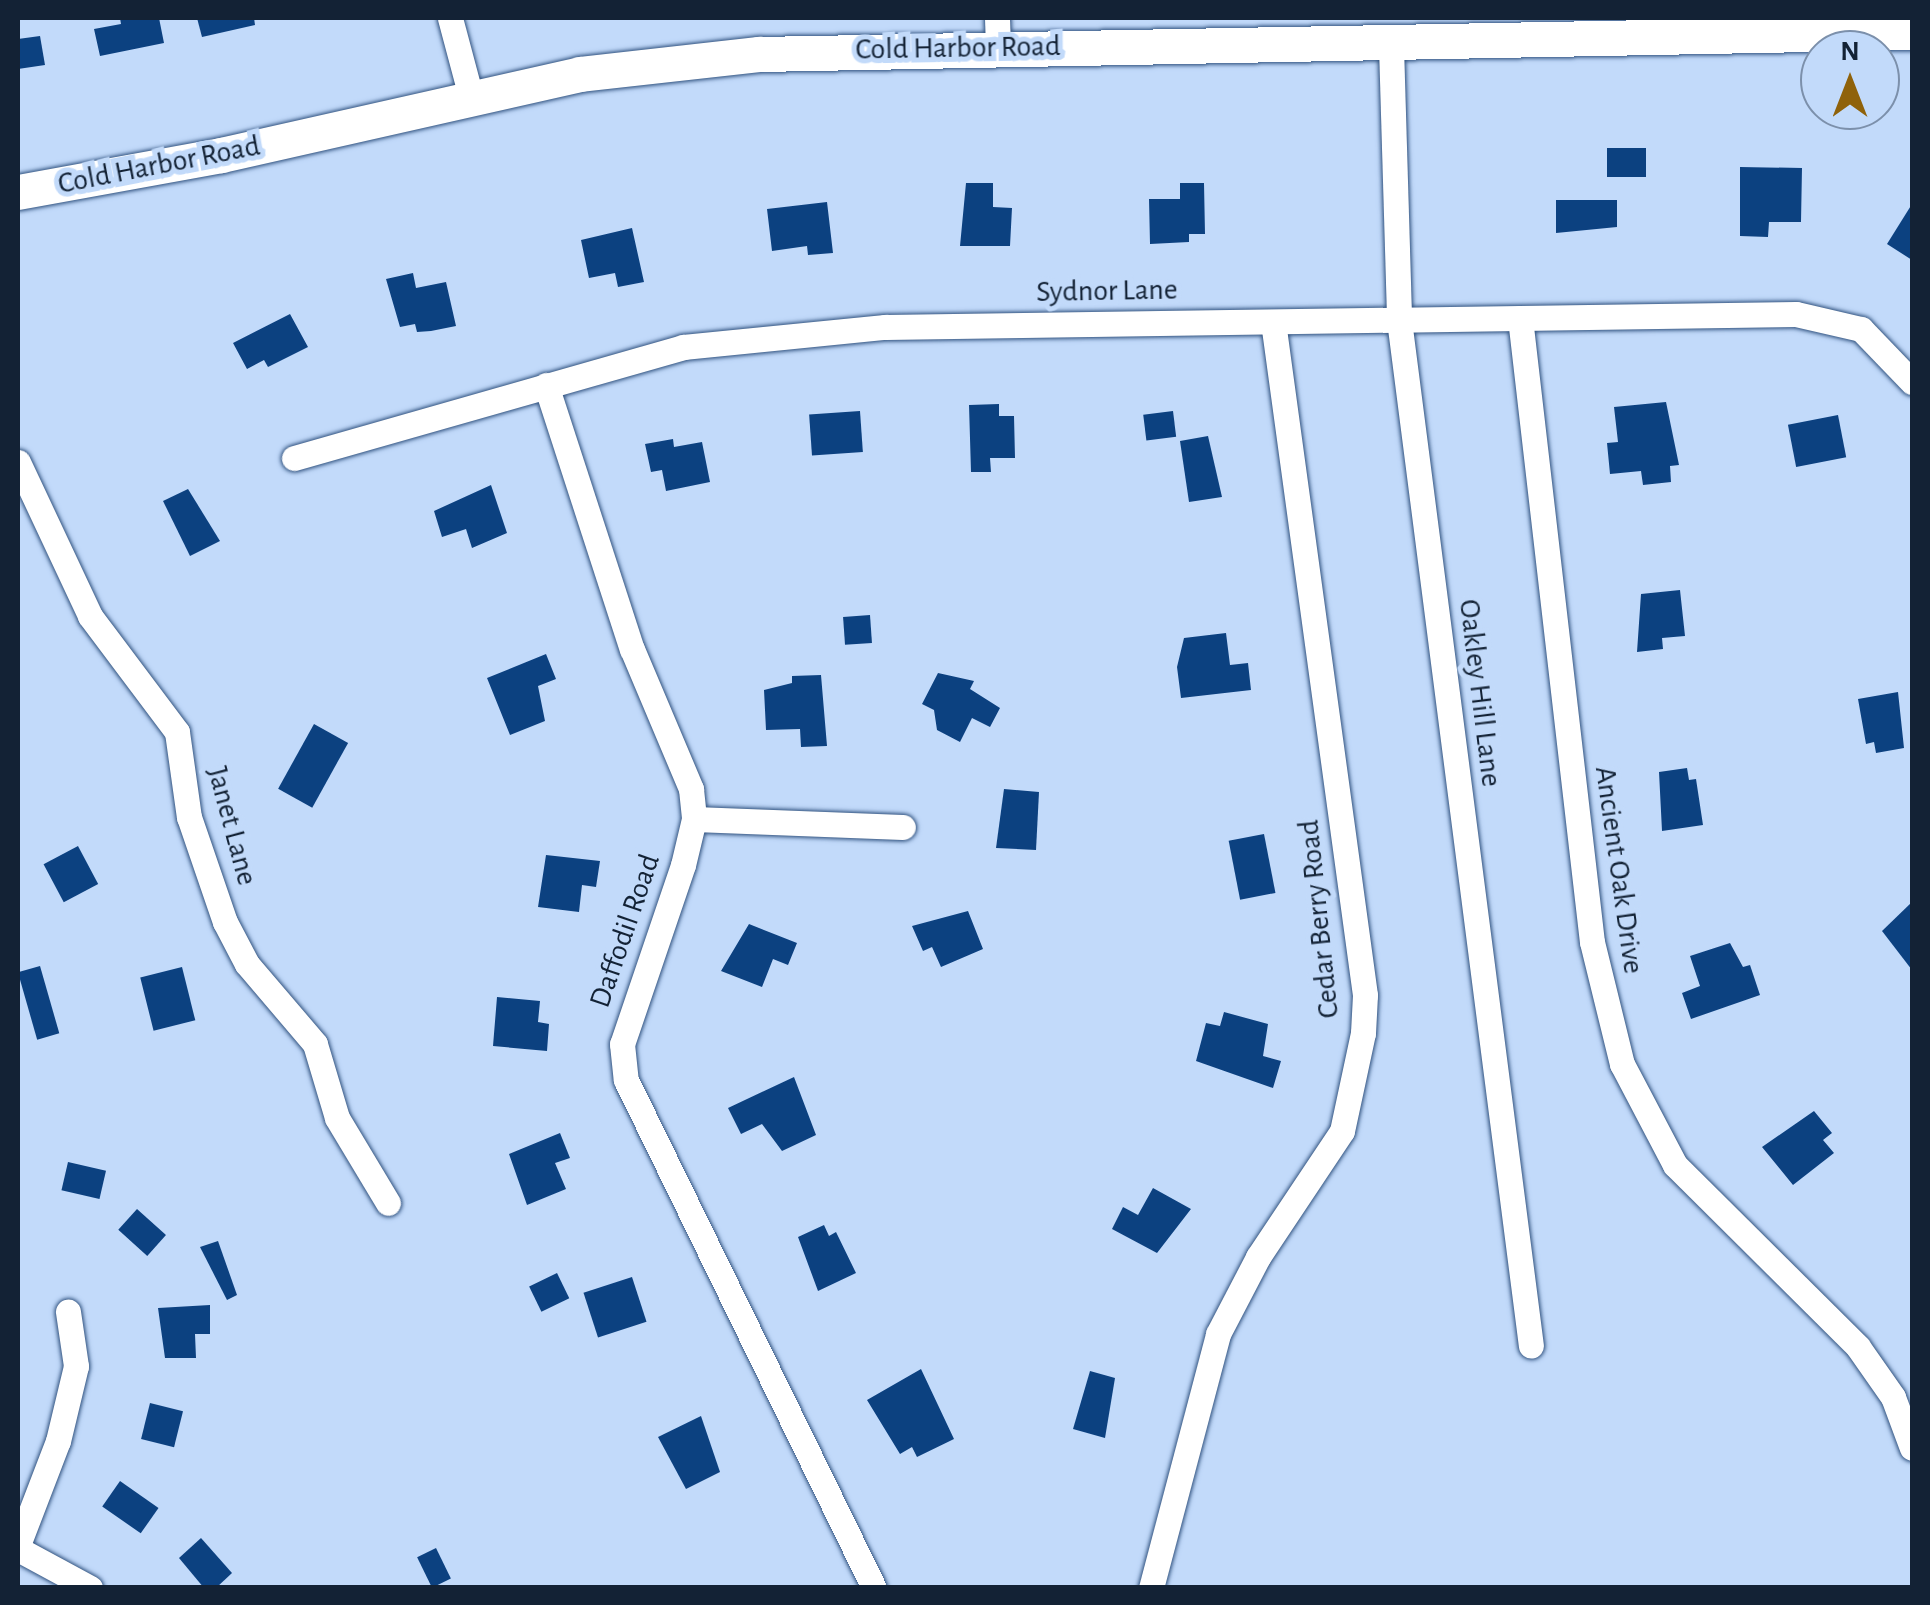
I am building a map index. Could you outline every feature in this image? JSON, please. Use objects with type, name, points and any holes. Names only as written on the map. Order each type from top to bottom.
[{"type":"main road","name":"Cold Harbor Road","points":[[18,192],[221,155],[471,97],[650,63],[998,32],[1391,46],[1912,32]]},
{"type":"street","points":[[450,18],[471,97]]},
{"type":"street","name":"Oakley Hill Lane","points":[[1391,46],[1399,320],[1531,1346]]},
{"type":"street","name":"Sydnor Lane","points":[[294,458],[683,348],[792,333],[1520,318],[1832,318],[1884,346],[1912,382]]},
{"type":"street","name":"Ancient Oak Drive","points":[[1520,318],[1592,942],[1622,1064],[1676,1166],[1747,1243],[1820,1306],[1903,1393],[1912,1448]]},
{"type":"street","name":"Cedar Berry Road","points":[[1151,1588],[1218,1334],[1258,1257],[1342,1130],[1363,1033],[1365,994],[1273,322]]},
{"type":"street","name":"Daffodil Road","points":[[546,385],[632,649],[691,789],[694,820],[622,1044],[626,1080],[874,1588]]},
{"type":"street","name":"Janet Lane","points":[[18,462],[90,616],[177,732],[190,817],[225,922],[248,964],[315,1044],[337,1118],[388,1204]]},
{"type":"street","points":[[694,820],[903,827]]},
{"type":"street","points":[[68,1312],[76,1366],[58,1441],[18,1547],[90,1588]]},
{"type":"building","points":[[120,18],[159,18],[164,43],[100,56],[94,29],[121,24]]},
{"type":"building","points":[[197,18],[254,18],[255,25],[202,37]]},
{"type":"building","points":[[40,36],[45,65],[18,69],[18,39]]},
{"type":"building","points":[[1607,148],[1646,148],[1646,177],[1607,177]]},
{"type":"building","points":[[1740,167],[1802,168],[1801,222],[1769,222],[1768,237],[1740,236]]},
{"type":"building","points":[[966,183],[993,183],[993,207],[1012,208],[1010,246],[960,246]]},
{"type":"building","points":[[1180,183],[1204,183],[1205,234],[1189,234],[1189,242],[1150,244],[1149,199],[1180,199]]},
{"type":"building","points":[[1556,200],[1617,200],[1617,227],[1556,233]]},
{"type":"building","points":[[827,202],[833,253],[808,255],[807,246],[772,251],[767,209]]},
{"type":"building","points":[[1912,204],[1912,260],[1887,244]]},
{"type":"building","points":[[632,228],[644,282],[618,287],[615,273],[589,278],[581,240]]},
{"type":"building","points":[[413,273],[416,288],[446,282],[456,326],[417,332],[415,324],[400,327],[386,279]]},
{"type":"building","points":[[290,314],[308,347],[268,367],[264,360],[247,369],[233,343]]},
{"type":"building","points":[[1666,402],[1679,465],[1670,466],[1671,482],[1643,485],[1641,471],[1610,474],[1607,443],[1618,442],[1614,407]]},
{"type":"building","points":[[999,404],[999,416],[1014,416],[1015,458],[990,458],[991,472],[971,472],[969,405]]},
{"type":"building","points":[[860,411],[863,452],[812,455],[809,415]]},
{"type":"building","points":[[1173,411],[1176,437],[1146,440],[1143,415]]},
{"type":"building","points":[[1838,415],[1846,457],[1796,467],[1788,425]]},
{"type":"building","points":[[1208,436],[1222,497],[1189,502],[1180,441]]},
{"type":"building","points":[[673,439],[674,447],[702,442],[710,482],[666,491],[662,470],[651,472],[645,444]]},
{"type":"building","points":[[491,485],[507,533],[472,548],[466,529],[442,537],[434,511]]},
{"type":"building","points":[[188,489],[220,541],[190,556],[163,501]]},
{"type":"building","points":[[1680,590],[1685,636],[1662,638],[1663,649],[1637,652],[1641,594]]},
{"type":"building","points":[[870,615],[872,643],[845,645],[843,617]]},
{"type":"building","points":[[1226,633],[1230,665],[1248,663],[1251,690],[1181,698],[1177,667],[1184,638]]},
{"type":"building","points":[[546,654],[556,679],[538,686],[545,721],[510,735],[487,678]]},
{"type":"building","points":[[938,673],[974,681],[970,689],[1000,708],[990,727],[972,718],[960,742],[937,730],[934,710],[922,704]]},
{"type":"building","points":[[821,675],[827,746],[801,747],[800,729],[766,730],[764,690],[792,683],[792,676]]},
{"type":"building","points":[[1898,692],[1904,748],[1876,753],[1874,742],[1866,744],[1858,699]]},
{"type":"building","points":[[314,724],[348,743],[312,808],[278,789]]},
{"type":"building","points":[[1687,768],[1689,780],[1696,779],[1703,825],[1662,831],[1659,772]]},
{"type":"building","points":[[1004,789],[1039,792],[1036,850],[996,848]]},
{"type":"building","points":[[1264,834],[1275,893],[1240,900],[1229,841]]},
{"type":"building","points":[[78,846],[98,884],[64,902],[44,864]]},
{"type":"building","points":[[546,855],[600,861],[596,887],[582,885],[579,912],[538,907]]},
{"type":"building","points":[[1912,902],[1912,970],[1882,931]]},
{"type":"building","points":[[968,911],[983,949],[941,967],[932,947],[923,951],[912,926]]},
{"type":"building","points":[[749,924],[797,943],[788,965],[773,959],[762,987],[721,971]]},
{"type":"building","points":[[1730,943],[1743,967],[1750,965],[1760,995],[1691,1019],[1682,993],[1700,986],[1690,956]]},
{"type":"building","points":[[40,966],[59,1033],[37,1040],[18,972]]},
{"type":"building","points":[[182,967],[195,1020],[154,1031],[140,977]]},
{"type":"building","points":[[497,997],[540,1001],[538,1022],[549,1024],[547,1051],[493,1046]]},
{"type":"building","points":[[1224,1012],[1268,1024],[1263,1056],[1281,1061],[1273,1088],[1196,1061],[1206,1023],[1220,1026]]},
{"type":"building","points":[[794,1077],[816,1135],[782,1151],[762,1124],[741,1134],[728,1108]]},
{"type":"building","points":[[1814,1111],[1832,1133],[1823,1140],[1834,1153],[1793,1185],[1762,1147]]},
{"type":"building","points":[[560,1133],[570,1158],[555,1163],[566,1189],[527,1205],[509,1154]]},
{"type":"building","points":[[68,1162],[106,1171],[99,1199],[61,1190]]},
{"type":"building","points":[[1153,1188],[1191,1209],[1157,1253],[1112,1229],[1123,1207],[1138,1215]]},
{"type":"building","points":[[137,1209],[166,1235],[147,1256],[118,1230]]},
{"type":"building","points":[[824,1225],[829,1236],[836,1232],[856,1273],[818,1291],[798,1237]]},
{"type":"building","points":[[218,1241],[237,1295],[227,1300],[200,1247]]},
{"type":"building","points":[[557,1273],[569,1298],[541,1312],[529,1287]]},
{"type":"building","points":[[632,1277],[647,1322],[598,1337],[583,1293]]},
{"type":"building","points":[[210,1305],[210,1334],[195,1334],[196,1358],[165,1358],[158,1308]]},
{"type":"building","points":[[921,1369],[954,1439],[917,1457],[912,1447],[900,1454],[867,1400]]},
{"type":"building","points":[[1090,1371],[1115,1378],[1105,1438],[1073,1429]]},
{"type":"building","points":[[150,1403],[183,1411],[174,1447],[141,1439]]},
{"type":"building","points":[[701,1416],[720,1472],[686,1489],[658,1437]]},
{"type":"building","points":[[120,1481],[159,1508],[141,1533],[102,1506]]},
{"type":"building","points":[[201,1538],[232,1573],[216,1588],[204,1588],[179,1558]]},
{"type":"building","points":[[436,1548],[451,1579],[432,1588],[417,1557]]}]
